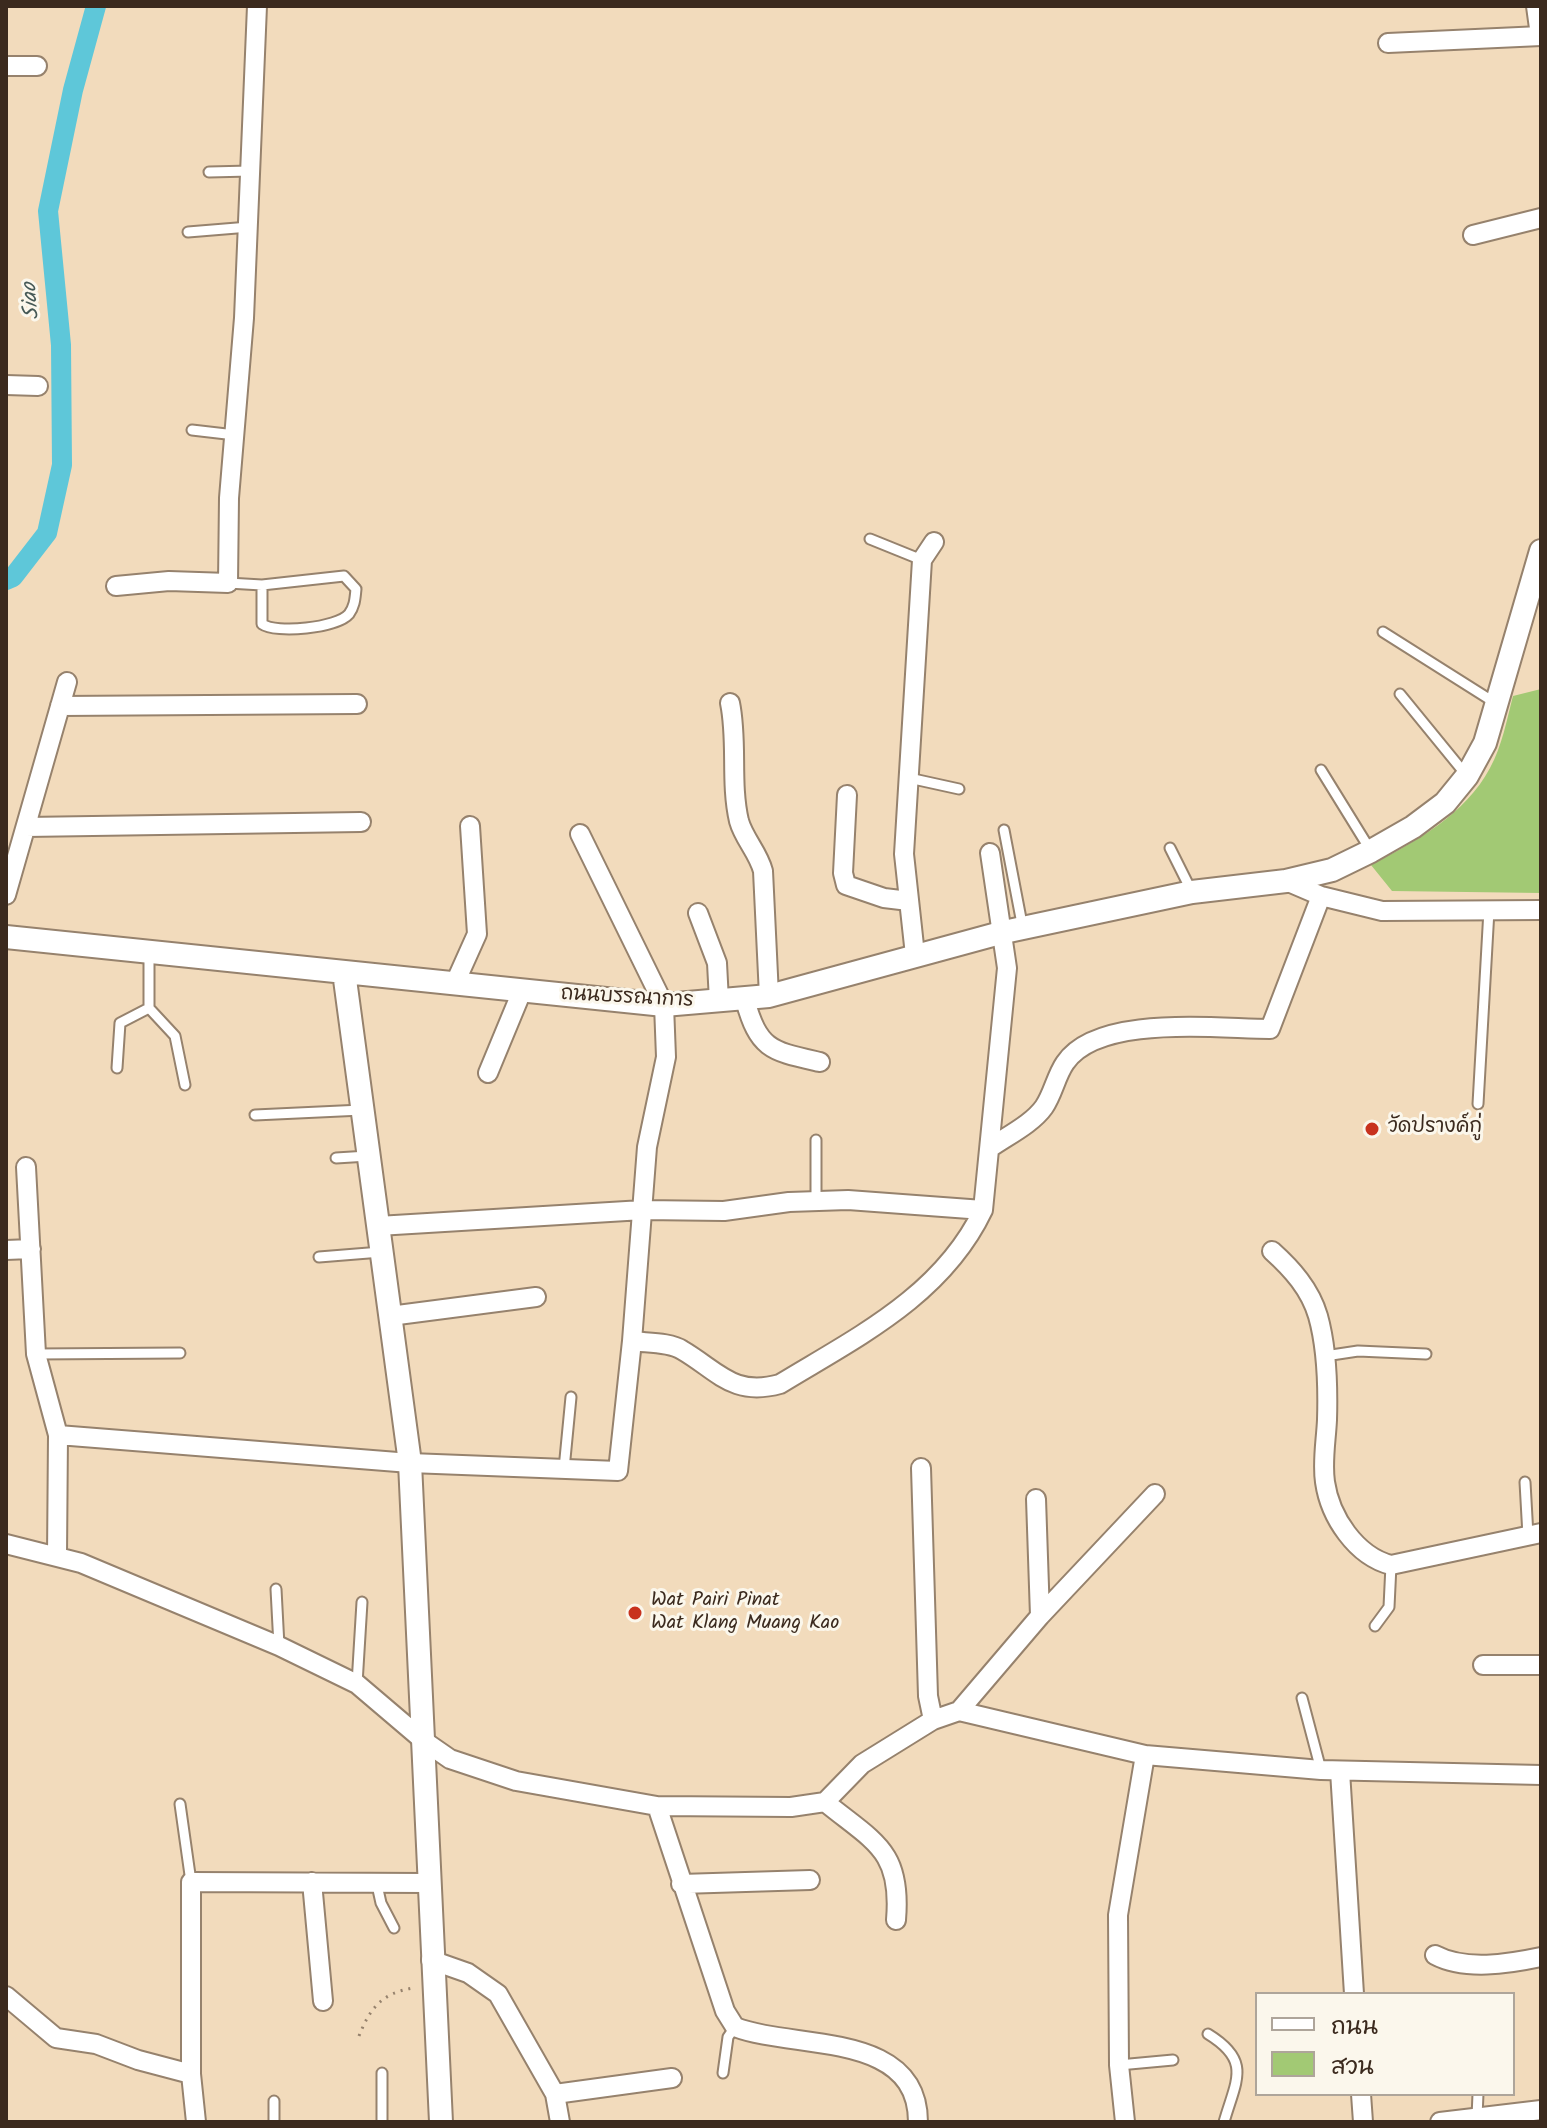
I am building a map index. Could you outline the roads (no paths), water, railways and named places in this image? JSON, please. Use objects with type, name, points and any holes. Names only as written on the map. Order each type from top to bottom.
[{"type":"street","points":[[116,586],[169,581],[228,583],[249,227],[257,6]]},
{"type":"street","points":[[1538,6],[1541,28]]},
{"type":"street","points":[[1388,43],[1541,36]]},
{"type":"street","points":[[6,66],[37,66]]},
{"type":"street","points":[[1473,235],[1541,218]]},
{"type":"street","points":[[6,385],[38,386]]},
{"type":"street","points":[[915,955],[904,854],[922,560],[934,542]]},
{"type":"street","name":"ถนนบรรณาการ","points":[[6,937],[664,1005],[769,996],[1013,931],[1192,892],[1286,881],[1332,870],[1413,827],[1445,803],[1467,776],[1485,743],[1541,551]]},
{"type":"street","points":[[6,895],[67,682]]},
{"type":"street","points":[[730,703],[736,733],[735,786],[740,823],[759,853],[763,871],[769,996]]},
{"type":"street","points":[[60,706],[357,704]]},
{"type":"street","points":[[847,795],[843,873],[846,885],[884,898],[909,901]]},
{"type":"street","points":[[26,827],[361,822]]},
{"type":"street","points":[[455,983],[477,934],[470,826]]},
{"type":"street","points":[[58,1435],[410,1463],[618,1471],[647,1147],[666,1057],[664,1005],[580,834]]},
{"type":"street","points":[[632,1341],[680,1348],[726,1382],[764,1388],[780,1384],[919,1296],[970,1238],[983,1210],[1013,931],[990,853]]},
{"type":"street","points":[[1286,881],[1321,896],[1382,911],[1541,910]]},
{"type":"street","points":[[990,1148],[1043,1108],[1065,1062],[1083,1044],[1101,1036],[1130,1030],[1270,1029],[1321,896]]},
{"type":"street","points":[[698,913],[717,963],[719,1001]]},
{"type":"street","points":[[344,972],[410,1463],[424,1741],[427,1883],[441,2122]]},
{"type":"street","points":[[488,1073],[522,991]]},
{"type":"street","points":[[745,1000],[753,1028],[763,1044],[781,1053],[820,1062]]},
{"type":"street","points":[[26,1167],[36,1354],[58,1435],[57,1556]]},
{"type":"street","points":[[378,1226],[643,1210],[724,1211],[816,1201],[874,1201],[983,1210]]},
{"type":"street","points":[[6,1250],[31,1249]]},
{"type":"street","points":[[1272,1251],[1308,1291],[1318,1316],[1325,1356],[1325,1483],[1334,1512],[1353,1542],[1369,1555],[1391,1565],[1534,1534]]},
{"type":"street","points":[[390,1316],[536,1297]]},
{"type":"street","points":[[921,1468],[928,1696],[933,1720]]},
{"type":"street","points":[[6,1544],[57,1556],[279,1646],[357,1684],[450,1759],[516,1781],[657,1806],[791,1807],[825,1802],[862,1764],[933,1720],[959,1711],[1040,1616],[1155,1494]]},
{"type":"street","points":[[1036,1499],[1040,1616]]},
{"type":"street","points":[[1483,1665],[1541,1665]]},
{"type":"street","points":[[959,1711],[1145,1755],[1330,1771],[1541,1775]]},
{"type":"street","points":[[1125,2122],[1119,2065],[1118,1915],[1145,1755]]},
{"type":"street","points":[[1330,1771],[1354,1992]]},
{"type":"street","points":[[825,1802],[890,1857],[898,1895],[896,1920]]},
{"type":"street","points":[[657,1806],[725,2011],[735,2027],[767,2037],[839,2045],[869,2053],[902,2077],[914,2092],[918,2122]]},
{"type":"street","points":[[681,1884],[810,1880]]},
{"type":"street","points":[[196,2122],[191,2074],[191,1882],[427,1883]]},
{"type":"street","points":[[312,1882],[323,2001]]},
{"type":"street","points":[[1435,1955],[1449,1962],[1493,1963],[1541,1957]]},
{"type":"street","points":[[431,1960],[468,1973],[498,1994],[555,2094],[560,2122]]},
{"type":"street","points":[[6,1996],[56,2038],[96,2044],[138,2060],[191,2074]]},
{"type":"street","points":[[555,2094],[672,2078]]},
{"type":"street","points":[[1361,2096],[1363,2122]]},
{"type":"street","points":[[1440,2122],[1541,2110]]},
{"type":"lane","points":[[209,172],[250,171]]},
{"type":"lane","points":[[188,232],[249,227]]},
{"type":"lane","points":[[192,430],[235,435]]},
{"type":"lane","points":[[870,539],[922,560]]},
{"type":"lane","points":[[228,583],[262,585],[344,576],[356,589],[355,603],[348,615],[338,622],[277,630],[262,624],[262,585]]},
{"type":"lane","points":[[1383,632],[1497,704]]},
{"type":"lane","points":[[1400,694],[1467,776]]},
{"type":"lane","points":[[1321,770],[1371,851]]},
{"type":"lane","points":[[909,778],[959,789]]},
{"type":"lane","points":[[1004,830],[1013,931]]},
{"type":"lane","points":[[1170,848],[1192,892]]},
{"type":"lane","points":[[1478,1104],[1489,910]]},
{"type":"lane","points":[[149,951],[149,1008],[175,1036],[185,1085]]},
{"type":"lane","points":[[117,1068],[120,1023],[149,1008]]},
{"type":"lane","points":[[255,1115],[362,1110]]},
{"type":"lane","points":[[816,1140],[816,1201]]},
{"type":"lane","points":[[336,1158],[368,1156]]},
{"type":"lane","points":[[319,1257],[381,1252]]},
{"type":"lane","points":[[1325,1356],[1358,1351],[1426,1354]]},
{"type":"lane","points":[[36,1354],[180,1353]]},
{"type":"lane","points":[[564,1469],[571,1397]]},
{"type":"lane","points":[[1525,1482],[1534,1534]]},
{"type":"lane","points":[[1375,1626],[1389,1607],[1391,1565]]},
{"type":"lane","points":[[276,1589],[279,1646]]},
{"type":"lane","points":[[357,1684],[362,1602]]},
{"type":"lane","points":[[1302,1698],[1330,1771]]},
{"type":"lane","points":[[180,1804],[191,1882]]},
{"type":"lane","points":[[377,1885],[381,1903],[394,1928]]},
{"type":"lane","points":[[723,2073],[728,2037],[735,2027]]},
{"type":"lane","points":[[1208,2034],[1226,2045],[1236,2057],[1239,2068],[1224,2122]]},
{"type":"lane","points":[[1119,2065],[1173,2060]]},
{"type":"lane","points":[[382,2073],[382,2122]]},
{"type":"lane","points":[[1477,2117],[1478,2096]]},
{"type":"lane","points":[[274,2101],[274,2122]]},
{"type":"waterway","name":"Siao","points":[[6,580],[13,577],[47,533],[62,465],[61,345],[48,211],[73,90],[96,6]]},
{"type":"place","name":"วัดปรางค์กู่","points":[[1372,1129]]},
{"type":"place","name":"Wat Pairi Pinat Wat Klang Muang Kao","points":[[635,1613]]}]
